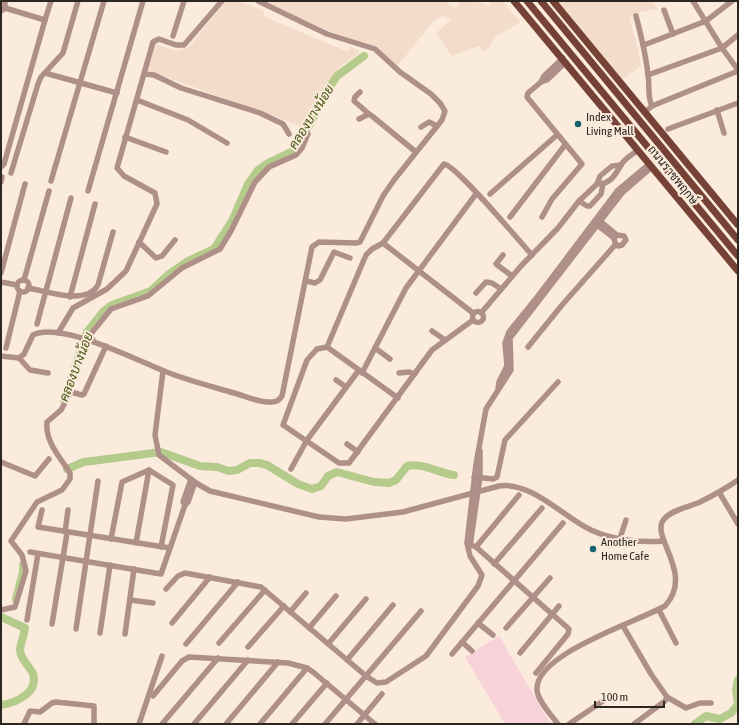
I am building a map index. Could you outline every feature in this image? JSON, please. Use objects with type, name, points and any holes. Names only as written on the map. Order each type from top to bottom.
[{"type":"main road","name":"ถนนราชพฤกษ์","points":[[514,1],[738,271]]},
{"type":"main road","name":"ถนนราชพฤกษ์","points":[[526,1],[738,256]]},
{"type":"main road","name":"ถนนราชพฤกษ์","points":[[541,1],[738,240]]},
{"type":"main road","name":"ถนนราชพฤกษ์","points":[[553,1],[738,225]]},
{"type":"main road","points":[[538,15],[565,61]]},
{"type":"street","points":[[5,1],[3,10],[45,20]]},
{"type":"street","points":[[1,167],[4,164],[51,1]]},
{"type":"street","points":[[11,173],[38,84],[46,72],[63,53],[78,1]]},
{"type":"street","points":[[51,181],[104,1]]},
{"type":"street","points":[[88,191],[142,1]]},
{"type":"street","points":[[173,36],[184,1]]},
{"type":"street","points":[[58,333],[73,308],[101,294],[122,276],[129,266],[157,200],[152,190],[124,176],[117,168],[118,160],[145,74],[153,42],[160,39],[176,45],[184,45],[222,1]]},
{"type":"street","points":[[19,358],[24,354],[33,335],[41,333],[58,333],[83,339],[126,353],[163,371],[267,402],[278,401],[285,389],[295,329],[314,245],[319,242],[360,242],[383,196],[444,118],[445,111],[443,106],[431,94],[400,72],[375,49],[326,34],[258,1]]},
{"type":"street","points":[[645,112],[652,105],[738,71],[693,1]]},
{"type":"street","points":[[644,44],[706,21],[732,1]]},
{"type":"street","points":[[664,10],[673,34]]},
{"type":"street","points":[[636,16],[644,44],[650,93],[649,101],[652,105]]},
{"type":"street","points":[[648,76],[722,48],[738,35]]},
{"type":"street","points":[[542,217],[552,199],[582,164],[527,97],[528,92],[541,82],[547,80],[565,61]]},
{"type":"street","points":[[46,72],[116,93]]},
{"type":"street","points":[[145,74],[154,75],[181,88],[260,113],[283,124],[289,134]]},
{"type":"street","points":[[360,92],[355,97],[354,101],[416,152]]},
{"type":"street","points":[[137,100],[188,120],[227,143]]},
{"type":"street","points":[[668,129],[738,103]]},
{"type":"street","points":[[717,110],[724,133]]},
{"type":"street","points":[[359,119],[369,114]]},
{"type":"street","points":[[421,127],[429,122],[437,126]]},
{"type":"street","points":[[92,342],[90,335],[111,309],[148,296],[182,268],[220,249],[231,231],[255,182],[269,167],[296,155],[302,148],[308,134]]},
{"type":"street","points":[[490,194],[557,135]]},
{"type":"street","points":[[125,137],[166,152]]},
{"type":"street","points":[[510,217],[565,145]]},
{"type":"street","points":[[473,313],[481,312],[512,276],[558,228],[579,201],[600,184],[617,174],[621,165],[638,150]]},
{"type":"street","points":[[327,347],[366,255],[372,249],[383,243],[444,164],[450,167],[532,255]]},
{"type":"street","points":[[579,201],[590,206],[601,194],[600,176],[612,166],[621,165]]},
{"type":"street","points":[[166,589],[181,574],[210,577],[254,585],[265,590],[308,628],[366,676],[377,683],[386,682],[426,656],[481,581],[481,572],[473,561],[471,545],[473,493],[477,477],[486,409],[511,370],[508,352],[509,341],[512,334],[620,192],[651,165]]},
{"type":"street","points":[[1,273],[25,184]]},
{"type":"street","points":[[17,285],[19,282],[24,280],[49,191]]},
{"type":"street","points":[[291,469],[306,440],[346,387],[361,371],[375,348],[406,288],[476,194]]},
{"type":"street","points":[[37,324],[71,198]]},
{"type":"street","points":[[70,297],[95,204]]},
{"type":"street","points":[[528,347],[616,239],[597,222]]},
{"type":"street","points":[[28,288],[70,297],[82,295],[97,288],[113,232]]},
{"type":"street","points":[[139,242],[156,258],[162,256],[175,240]]},
{"type":"street","points":[[383,243],[420,270],[473,313],[474,320]]},
{"type":"street","points":[[306,281],[315,283],[320,280],[334,252],[350,258]]},
{"type":"street","points":[[503,255],[496,264],[512,276]]},
{"type":"street","points":[[24,280],[27,282],[28,288]]},
{"type":"street","points":[[1,282],[17,285]]},
{"type":"street","points":[[476,293],[486,282],[492,283],[501,289]]},
{"type":"street","points":[[6,348],[20,291],[17,285]]},
{"type":"street","points":[[20,291],[24,292],[28,288]]},
{"type":"street","points":[[474,320],[478,322],[482,321],[483,316],[481,312]]},
{"type":"street","points":[[398,398],[327,347],[317,349],[307,360],[284,421],[285,428],[342,464],[349,463],[398,398],[432,350],[474,320]]},
{"type":"street","points":[[432,331],[445,340]]},
{"type":"street","points":[[1,610],[15,606],[26,571],[22,555],[11,541],[37,502],[62,490],[70,479],[70,473],[50,441],[47,432],[47,422],[61,410],[72,391],[82,395],[84,394],[106,346]]},
{"type":"street","points":[[375,348],[390,358]]},
{"type":"street","points":[[1,356],[19,358],[30,370],[48,373]]},
{"type":"street","points":[[163,371],[155,435],[158,454],[193,481],[210,491],[329,519],[346,519],[390,514],[502,485],[515,487],[555,506],[592,530],[620,538],[649,542],[664,541]]},
{"type":"street","points":[[400,373],[409,372],[415,374]]},
{"type":"street","points":[[336,380],[346,387]]},
{"type":"street","points":[[477,477],[493,479],[497,477],[505,440],[558,382]]},
{"type":"street","points":[[347,444],[358,452]]},
{"type":"street","points":[[1,462],[35,476],[49,459]]},
{"type":"street","points":[[111,539],[122,482],[149,470]]},
{"type":"street","points":[[136,543],[149,470]]},
{"type":"street","points":[[149,470],[172,485],[161,547]]},
{"type":"street","points":[[76,629],[98,480]]},
{"type":"street","points":[[558,724],[538,693],[537,687],[543,675],[554,663],[569,651],[665,606],[670,599],[677,579],[660,527],[665,518],[719,492],[738,480]]},
{"type":"street","points":[[30,552],[161,574],[185,505],[188,502],[193,481]]},
{"type":"street","points":[[719,492],[738,524]]},
{"type":"street","points":[[471,545],[519,495]]},
{"type":"street","points":[[494,564],[542,508]]},
{"type":"street","points":[[42,510],[38,527],[170,548]]},
{"type":"street","points":[[52,624],[63,558],[68,510]]},
{"type":"street","points":[[620,538],[626,520]]},
{"type":"street","points":[[452,654],[563,523]]},
{"type":"street","points":[[471,545],[568,627],[569,631],[536,673]]},
{"type":"street","points":[[27,620],[38,554]]},
{"type":"street","points":[[100,632],[110,565]]},
{"type":"street","points":[[125,634],[134,569]]},
{"type":"street","points":[[172,623],[210,577]]},
{"type":"street","points":[[506,628],[550,578]]},
{"type":"street","points":[[186,644],[238,582]]},
{"type":"street","points":[[219,643],[265,590]]},
{"type":"street","points":[[290,612],[306,593]]},
{"type":"street","points":[[308,628],[336,596]]},
{"type":"street","points":[[328,644],[366,599]]},
{"type":"street","points":[[130,600],[153,603]]},
{"type":"street","points":[[347,660],[393,605]]},
{"type":"street","points":[[248,647],[284,606]]},
{"type":"street","points":[[520,653],[559,606]]},
{"type":"street","points":[[659,610],[676,643]]},
{"type":"street","points":[[324,724],[421,611]]},
{"type":"street","points":[[478,623],[493,635]]},
{"type":"street","points":[[623,626],[650,674],[667,697],[686,708],[700,703],[711,703]]},
{"type":"street","points":[[462,642],[472,651]]},
{"type":"street","points":[[139,724],[162,656]]},
{"type":"street","points":[[153,696],[186,658],[192,656],[288,663],[307,668],[375,724]]},
{"type":"street","points":[[162,724],[218,658]]},
{"type":"street","points":[[194,724],[248,660]]},
{"type":"street","points":[[226,724],[278,662]]},
{"type":"street","points":[[260,724],[307,668]]},
{"type":"street","points":[[292,724],[327,683]]},
{"type":"street","points":[[357,724],[382,694]]},
{"type":"street","points":[[634,724],[665,701],[667,697]]},
{"type":"street","points":[[570,724],[604,701]]},
{"type":"street","points":[[24,724],[30,711],[40,712],[52,703],[56,702],[94,706],[94,724]]},
{"type":"shaded area","points":[[226,1],[239,1],[264,11],[263,16],[348,52],[350,46],[360,51],[342,65],[315,100],[301,126],[147,70],[155,44],[176,51],[188,48]]},
{"type":"shaded area","points":[[262,1],[449,1],[448,5],[457,8],[459,1],[473,1],[489,5],[490,4],[488,1],[503,1],[520,22],[494,38],[489,48],[483,52],[479,46],[452,56],[436,33],[452,19],[442,16],[432,23],[396,68],[375,48],[327,30]]},
{"type":"shaded area","points":[[557,1],[653,1],[658,9],[640,12],[639,15],[629,17],[641,66],[621,80]]},
{"type":"shaded area","points":[[499,636],[550,723],[549,724],[505,724],[465,657]]},
{"type":"waterway","name":"คลองบางน้อย","points":[[64,400],[87,332],[103,312],[112,305],[151,291],[169,274],[188,261],[214,249],[232,221],[248,184],[258,170],[268,163],[293,151],[313,119],[317,105],[337,76],[364,56]]},
{"type":"waterway","points":[[67,469],[84,462],[161,452],[200,466],[217,467],[229,471],[237,470],[250,463],[259,463],[267,465],[298,484],[312,489],[321,486],[328,476],[337,472],[374,482],[389,483],[396,480],[407,466],[413,465],[454,475]]},
{"type":"waterway","name":"คลองบางน้อย","points":[[16,599],[23,572],[23,565]]},
{"type":"waterway","name":"คลองบางน้อย","points":[[1,617],[25,628],[20,653],[23,660],[30,668],[34,681],[29,692],[24,696],[13,702],[1,705]]},
{"type":"waterway","points":[[738,680],[736,690],[738,703]]},
{"type":"waterway","points":[[695,724],[706,716],[720,719],[731,713],[738,705]]},
{"type":"place","name":"Index Living Mall","points":[[578,124]]},
{"type":"place","name":"Another Home Cafe","points":[[593,549]]}]
